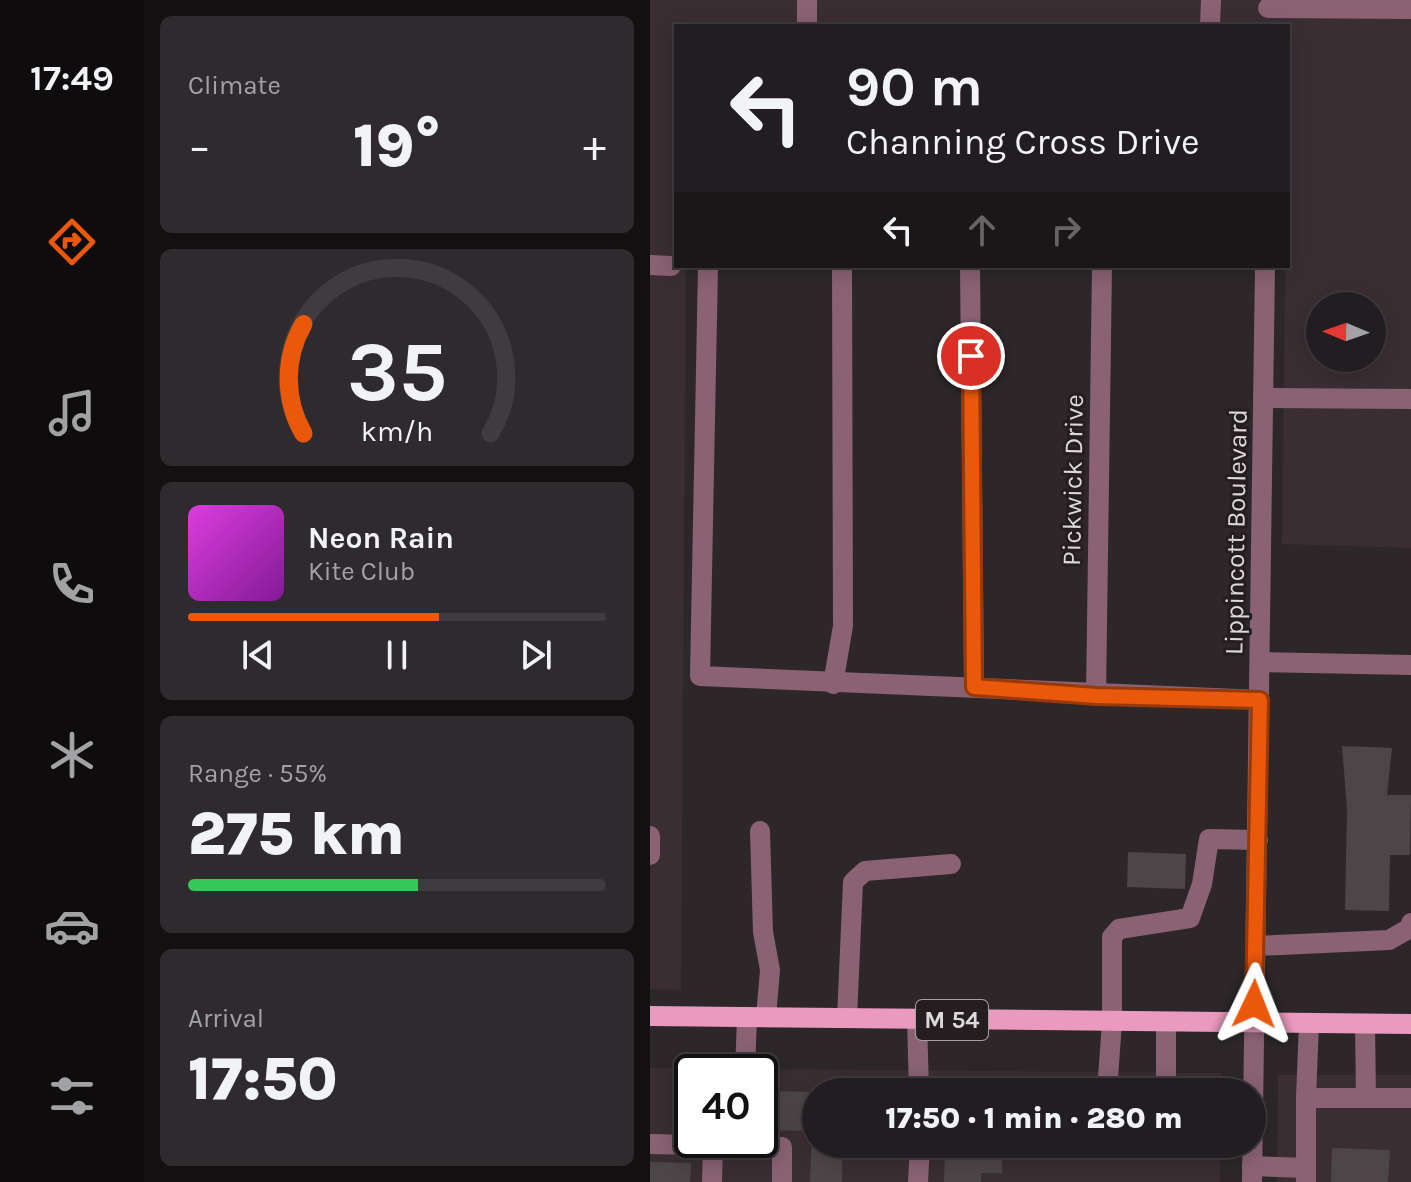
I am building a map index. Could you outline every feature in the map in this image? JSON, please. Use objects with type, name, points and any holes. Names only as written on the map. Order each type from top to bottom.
[{"type":"main road","name":"M 54","points":[[650,1016],[1411,1024]]},
{"type":"street","points":[[807,0],[807,24]]},
{"type":"street","points":[[1210,24],[1211,0]]},
{"type":"street","points":[[1268,11],[1411,9]]},
{"type":"street","points":[[650,265],[671,266]]},
{"type":"street","points":[[708,268],[700,676],[833,684],[974,687],[1096,696],[1260,700]]},
{"type":"street","points":[[833,684],[843,626],[842,268]]},
{"type":"street","points":[[970,268],[974,687]]},
{"type":"street","name":"Pickwick Drive","points":[[1096,696],[1102,268]]},
{"type":"street","name":"Lippincott Boulevard","points":[[1252,1078],[1265,268]]},
{"type":"street","points":[[1263,398],[1411,399]]},
{"type":"street","points":[[1261,662],[1411,665]]},
{"type":"street","points":[[749,1054],[770,970],[763,932],[760,831]]},
{"type":"street","points":[[650,836],[650,855]]},
{"type":"street","points":[[1108,1078],[1112,1022],[1112,937],[1119,929],[1190,918],[1202,884],[1209,839],[1258,840]]},
{"type":"street","points":[[847,1018],[853,882],[865,871],[951,864]]},
{"type":"street","points":[[1256,946],[1389,940],[1410,928],[1411,923]]},
{"type":"street","points":[[917,1019],[919,1078]]},
{"type":"street","points":[[1166,1022],[1166,1078]]},
{"type":"street","points":[[1252,1174],[1306,1175],[1309,1023]]},
{"type":"street","points":[[1365,1024],[1366,1098]]},
{"type":"street","points":[[1306,1098],[1411,1098]]},
{"type":"street","points":[[650,1144],[674,1144]]},
{"type":"street","points":[[778,1147],[782,1147],[782,1182]]},
{"type":"street","points":[[712,1182],[713,1158]]},
{"type":"street","points":[[918,1182],[919,1158]]},
{"type":"shaded area","points":[[650,0],[1411,0],[1411,548],[1282,544],[1285,268],[1290,268],[1290,24],[674,24],[674,268],[686,268],[681,990],[650,989]]},
{"type":"shaded area","points":[[650,1068],[674,1068],[674,1158],[778,1158],[778,1069],[1222,1073],[1222,1078],[802,1078],[802,1158],[1220,1158],[1220,1182],[650,1182]]},
{"type":"shaded area","points":[[1278,1075],[1411,1075],[1411,1182],[1277,1182]]},
{"type":"building","points":[[1342,746],[1392,748],[1387,795],[1411,795],[1410,855],[1390,855],[1389,911],[1345,910],[1347,809]]},
{"type":"building","points":[[1128,852],[1186,854],[1185,889],[1127,887]]},
{"type":"building","points":[[778,1091],[802,1092],[802,1131],[778,1130]]},
{"type":"building","points":[[1332,1148],[1390,1150],[1388,1182],[1331,1182]]},
{"type":"building","points":[[811,1158],[842,1158],[842,1182],[810,1182]]},
{"type":"building","points":[[945,1158],[1002,1158],[1002,1173],[981,1173],[981,1182],[944,1182]]},
{"type":"building","points":[[650,1162],[691,1163],[690,1182],[650,1182]]},
{"type":"route","points":[[971,356],[974,687],[1096,696],[1260,700],[1254,1004]]}]
